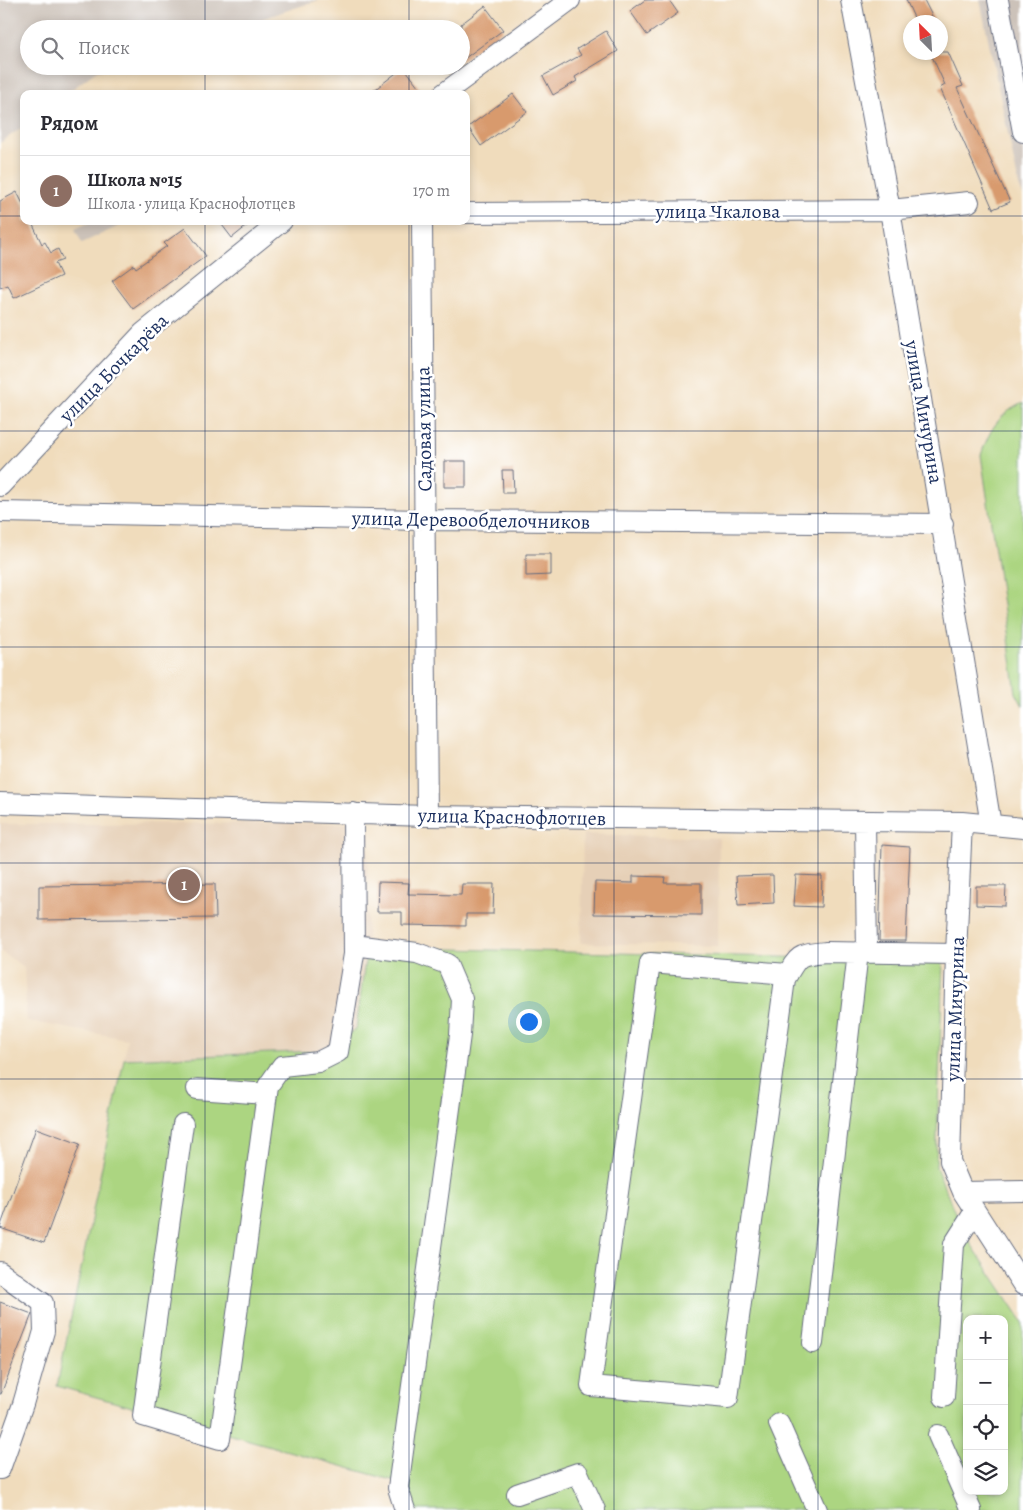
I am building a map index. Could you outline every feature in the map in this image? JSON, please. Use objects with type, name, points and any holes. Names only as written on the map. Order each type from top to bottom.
[{"type":"street","points":[[470,74],[570,0]]},
{"type":"street","name":"улица Мичурина","points":[[850,0],[890,210],[991,825]]},
{"type":"street","points":[[998,0],[1023,132]]},
{"type":"street","points":[[448,90],[469,75]]},
{"type":"street","name":"улица Чкалова","points":[[470,213],[890,210],[969,202]]},
{"type":"street","name":"улица Бочкарёва","points":[[0,486],[144,333],[277,225]]},
{"type":"street","name":"Садовая улица","points":[[422,225],[427,816]]},
{"type":"street","name":"улица Деревообделочников","points":[[0,512],[424,520],[942,524]]},
{"type":"street","name":"улица Краснофлотцев","points":[[0,803],[427,816],[962,822],[1023,828]]},
{"type":"street","points":[[183,1124],[143,1416],[220,1439],[268,1086],[282,1066],[318,1062],[338,1052],[354,944],[354,813]]},
{"type":"street","points":[[814,1343],[862,952],[865,821]]},
{"type":"street","name":"улица Мичурина","points":[[962,822],[950,1161],[963,1192],[1023,1285]]},
{"type":"street","points":[[354,944],[417,954],[447,964],[462,999],[460,1035],[398,1488],[405,1510]]},
{"type":"street","points":[[788,974],[650,963],[591,1386],[728,1398],[783,989],[788,974],[797,958],[805,954],[862,952],[956,954]]},
{"type":"street","points":[[197,1089],[267,1094]]},
{"type":"street","points":[[963,1192],[1023,1191]]},
{"type":"street","points":[[944,1397],[954,1244],[975,1211]]},
{"type":"street","points":[[0,1272],[43,1303],[44,1331],[23,1404],[0,1469]]},
{"type":"street","points":[[779,1424],[817,1510]]},
{"type":"street","points":[[938,1435],[971,1510]]},
{"type":"street","points":[[517,1494],[578,1474],[595,1510]]},
{"type":"shaded area","points":[[0,0],[319,0],[258,20],[20,20],[20,75],[91,75],[71,90],[20,90],[20,129],[0,143]]},
{"type":"shaded area","points":[[980,0],[1023,0],[1023,196],[1019,186]]},
{"type":"shaded area","points":[[84,225],[121,225],[82,243],[75,229]]},
{"type":"shaded area","points":[[368,823],[367,947],[356,1029],[320,1051],[124,1059],[127,1039],[27,1021],[24,967],[0,951],[0,824]]},
{"type":"shaded area","points":[[583,834],[719,838],[718,946],[581,943]]},
{"type":"green space","points":[[1023,403],[1023,706],[1016,693],[981,455],[996,424],[1007,412]]},
{"type":"green space","points":[[367,947],[943,961],[936,1167],[963,1232],[1023,1322],[1023,1510],[410,1510],[402,1483],[57,1386],[124,1059],[320,1051],[356,1029]]},
{"type":"building","points":[[645,0],[669,0],[678,13],[647,35],[630,11]]},
{"type":"building","points":[[906,0],[924,0],[932,15],[913,15]]},
{"type":"building","points":[[485,6],[503,30],[470,54],[470,20],[466,20]]},
{"type":"building","points":[[606,31],[618,51],[575,77],[577,81],[553,95],[543,76],[581,55],[577,49]]},
{"type":"building","points":[[948,52],[963,86],[957,88],[1010,202],[993,209],[940,88],[945,85],[934,60],[948,60]]},
{"type":"building","points":[[394,75],[410,75],[421,90],[374,90]]},
{"type":"building","points":[[513,94],[527,112],[481,146],[470,130],[470,126]]},
{"type":"building","points":[[17,192],[20,198],[20,225],[33,225],[42,244],[45,242],[51,253],[58,249],[63,260],[55,263],[61,276],[14,298],[8,285],[0,288],[0,201]]},
{"type":"building","points":[[222,225],[248,225],[232,238]]},
{"type":"building","points":[[185,228],[206,256],[133,309],[112,281],[134,265],[136,268],[167,246],[164,243]]},
{"type":"building","points":[[444,461],[466,461],[466,487],[444,487]]},
{"type":"building","points":[[502,470],[513,470],[514,493],[503,493]]},
{"type":"building","points":[[526,554],[551,554],[551,575],[526,576]]},
{"type":"building","points":[[882,845],[910,847],[906,941],[879,941]]},
{"type":"building","points":[[773,875],[774,903],[738,905],[736,876]]},
{"type":"building","points":[[796,875],[822,876],[821,907],[794,906]]},
{"type":"building","points":[[633,876],[665,877],[664,883],[701,883],[701,915],[594,914],[595,882],[633,883]]},
{"type":"building","points":[[378,882],[409,883],[408,894],[461,895],[462,884],[494,884],[493,914],[466,914],[466,926],[402,925],[402,912],[377,912]]},
{"type":"building","points":[[215,884],[216,918],[39,920],[39,886]]},
{"type":"building","points":[[976,886],[1006,886],[1005,906],[976,905]]},
{"type":"building","points":[[36,1128],[80,1144],[44,1243],[0,1228]]},
{"type":"building","points":[[0,1302],[32,1314],[1,1394],[0,1394]]},
{"type":"place","name":"Школа №15","points":[[184,885]]}]
